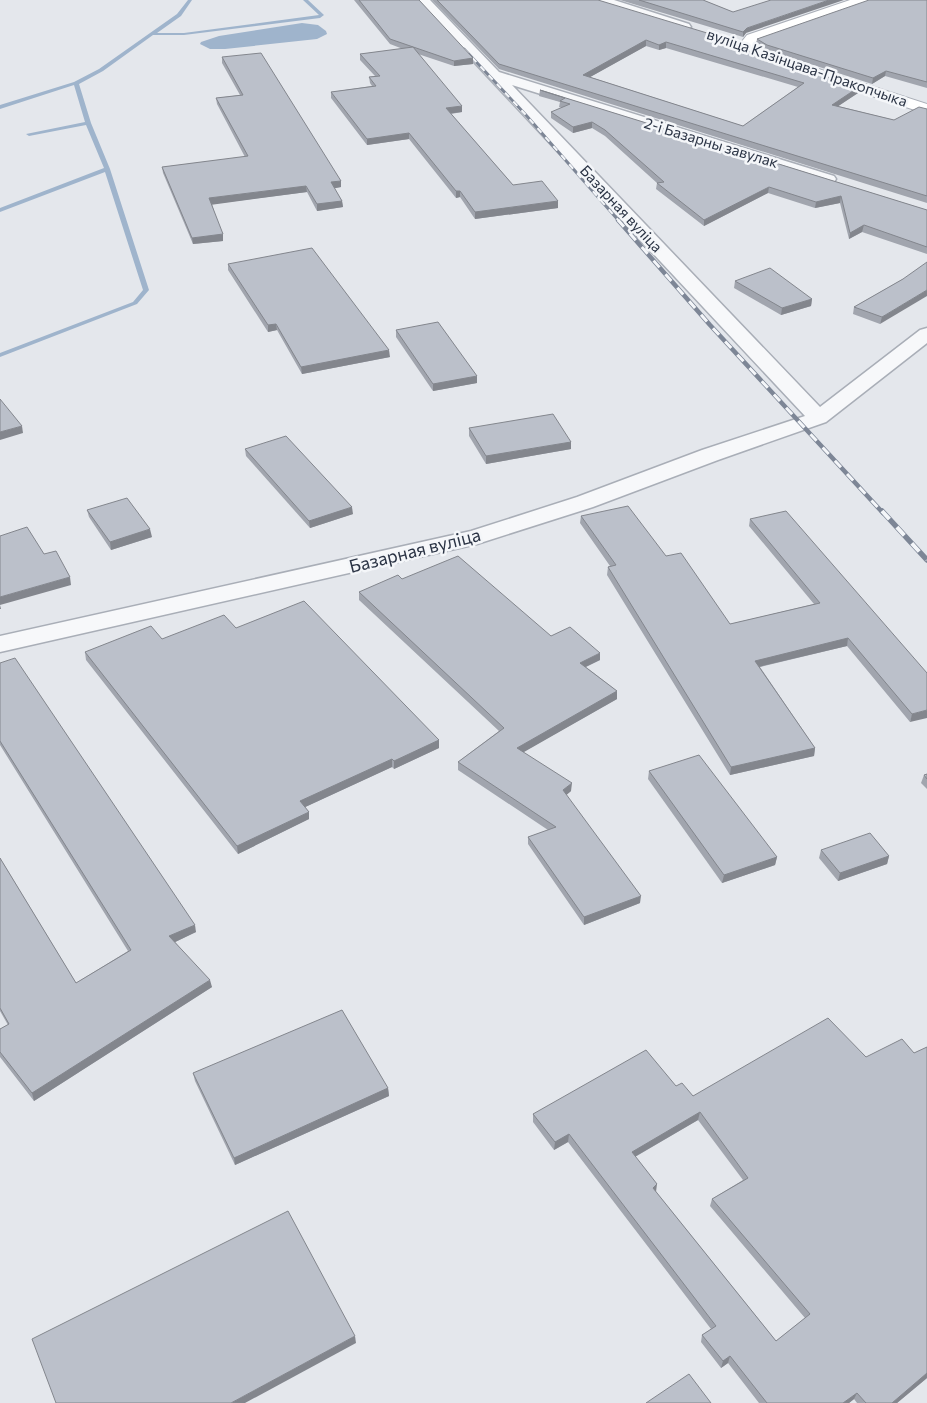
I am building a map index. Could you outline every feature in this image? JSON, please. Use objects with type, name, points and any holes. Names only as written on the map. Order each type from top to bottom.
[{"type":"street","name":"Базарная вуліца","points":[[423,0],[819,418]]},
{"type":"street","name":"вуліца Казінцава-Пракопчыка","points":[[601,0],[695,30]]},
{"type":"street","points":[[746,45],[752,38],[864,0]]},
{"type":"street","name":"вуліца Казінцава-Пракопчыка","points":[[731,41],[746,45],[750,50],[761,54],[927,109]]},
{"type":"street","name":"2-і Базарны завулак","points":[[496,76],[843,184]]},
{"type":"street","name":"Базарная вуліца","points":[[0,644],[477,537],[585,502],[819,418],[927,334]]},
{"type":"water","points":[[302,23],[318,25],[327,34],[317,39],[225,49],[210,49],[200,44],[219,36]]},
{"type":"building","points":[[359,0],[419,0],[473,58],[454,61],[390,39]]},
{"type":"building","points":[[437,0],[598,0],[740,43],[744,49],[756,54],[859,87],[832,105],[894,120],[919,107],[927,109],[927,196],[499,64]],"holes":[[[646,40],[659,45],[666,42],[804,83],[743,126],[583,75]]]},
{"type":"building","points":[[639,0],[703,0],[733,12],[771,0],[829,0],[747,28],[743,32]]},
{"type":"building","points":[[869,0],[927,0],[927,82],[886,71],[873,78],[767,45],[757,39]]},
{"type":"building","points":[[413,47],[462,106],[446,108],[513,185],[542,181],[558,201],[475,212],[460,191],[456,191],[409,133],[367,139],[331,92],[376,86],[369,77],[380,76],[360,54]]},
{"type":"building","points":[[261,53],[341,181],[331,182],[342,201],[317,204],[306,186],[209,198],[223,234],[192,238],[162,167],[248,156],[216,98],[243,95],[222,57]]},
{"type":"building","points":[[540,90],[927,210],[927,247],[864,225],[850,233],[841,196],[816,202],[769,187],[704,220],[657,183],[664,182],[605,130],[592,122],[573,127],[551,112],[570,104],[560,101],[565,98]]},
{"type":"building","points":[[312,248],[389,350],[301,367],[276,324],[268,325],[228,264]]},
{"type":"building","points":[[927,262],[927,290],[882,317],[854,307],[903,279]]},
{"type":"building","points":[[770,268],[812,299],[782,308],[735,281]]},
{"type":"building","points":[[438,322],[477,376],[433,384],[396,330]]},
{"type":"building","points":[[0,399],[22,426],[0,432]]},
{"type":"building","points":[[553,414],[571,442],[486,456],[469,428]]},
{"type":"building","points":[[286,436],[352,507],[309,521],[245,449]]},
{"type":"building","points":[[127,498],[150,529],[110,542],[87,510]]},
{"type":"building","points":[[628,506],[666,556],[681,553],[730,624],[820,603],[750,519],[786,511],[927,673],[927,710],[912,714],[848,638],[755,661],[815,748],[731,767],[608,567],[616,565],[581,516]]},
{"type":"building","points":[[27,527],[44,554],[56,551],[70,577],[0,597],[0,536]]},
{"type":"building","points":[[458,556],[551,636],[570,627],[600,653],[580,663],[617,691],[517,748],[572,783],[563,790],[641,896],[584,917],[528,837],[556,827],[458,762],[504,728],[359,592],[398,575],[402,579]]},
{"type":"building","points":[[304,601],[439,740],[300,801],[309,812],[237,846],[85,652],[151,626],[162,639],[224,615],[236,628]]},
{"type":"building","points":[[15,658],[195,925],[169,936],[210,980],[32,1093],[0,1052],[0,1029],[9,1024],[0,1008],[0,858],[76,983],[131,950],[0,741],[0,663]]},
{"type":"building","points":[[699,755],[777,857],[724,875],[649,771]]},
{"type":"building","points":[[870,833],[889,856],[840,873],[821,850]]},
{"type":"building","points":[[342,1010],[388,1088],[234,1158],[193,1073]]},
{"type":"building","points":[[828,1018],[866,1057],[902,1039],[914,1053],[927,1047],[927,1373],[892,1403],[866,1403],[857,1393],[843,1403],[767,1403],[730,1356],[723,1361],[702,1335],[716,1326],[569,1134],[555,1142],[533,1114],[646,1050],[676,1086],[682,1083],[693,1096]],"holes":[[[700,1112],[748,1178],[712,1199],[810,1314],[776,1341],[653,1188],[657,1184],[632,1152]]]},
{"type":"building","points":[[288,1211],[355,1336],[231,1403],[56,1403],[32,1339]]},
{"type":"building","points":[[689,1374],[711,1403],[646,1403]]},
{"type":"waterway","points":[[152,34],[179,15],[190,0]]},
{"type":"waterway","points":[[152,34],[184,34],[320,17],[322,15],[305,0]]},
{"type":"waterway","points":[[76,83],[101,70],[152,34]]},
{"type":"waterway","points":[[0,107],[76,83]]},
{"type":"waterway","points":[[76,83],[88,123]]},
{"type":"waterway","points":[[29,134],[88,123]]},
{"type":"waterway","points":[[88,123],[107,169]]},
{"type":"waterway","points":[[0,210],[107,169]]},
{"type":"waterway","points":[[0,355],[135,303],[146,290],[107,169]]},
{"type":"railway","points":[[464,49],[525,114],[619,221]]},
{"type":"railway","points":[[618,220],[710,325],[883,513]]},
{"type":"railway","points":[[882,511],[927,560]]}]
